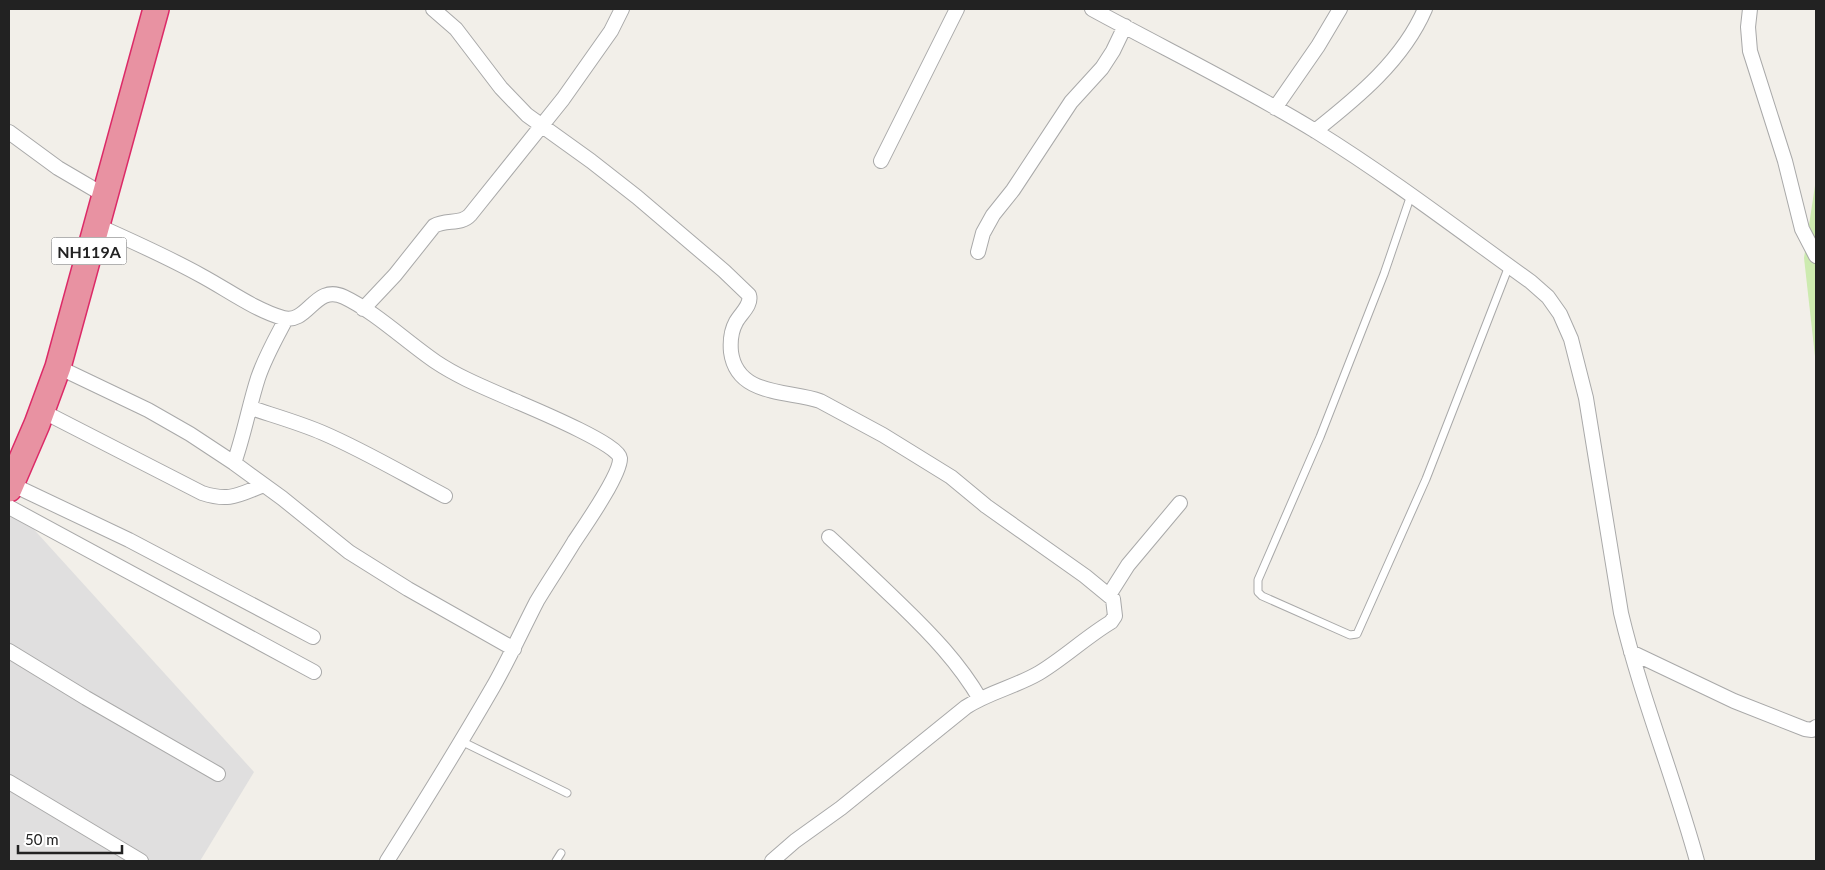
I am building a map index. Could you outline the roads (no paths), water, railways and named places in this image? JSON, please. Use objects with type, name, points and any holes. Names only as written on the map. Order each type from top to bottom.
[{"type":"highway","name":"NH119A","points":[[10,493],[58,367],[156,9]]},
{"type":"street","points":[[433,9],[456,29],[514,103],[541,126],[638,197],[749,295],[749,303],[732,330],[730,344],[737,369],[746,379],[761,388],[775,393],[809,397],[820,401],[883,436],[950,477],[986,506],[1052,552],[1113,599],[1115,616],[1111,622],[1041,672],[1027,680],[980,699],[955,716],[772,861]]},
{"type":"street","points":[[363,309],[395,275],[434,226],[443,222],[461,221],[467,218],[580,77],[611,31],[622,9]]},
{"type":"street","points":[[881,161],[957,9]]},
{"type":"street","points":[[1092,9],[1315,131],[1411,195],[1531,282],[1548,298],[1560,314],[1571,339],[1586,398],[1621,613],[1631,652],[1697,861]]},
{"type":"street","points":[[1275,108],[1318,46],[1340,9]]},
{"type":"street","points":[[1315,131],[1353,100],[1392,61],[1409,40],[1425,9]]},
{"type":"street","points":[[1750,9],[1748,26],[1750,51],[1785,161],[1802,229],[1816,256]]},
{"type":"street","points":[[978,252],[985,226],[992,215],[1013,190],[1071,102],[1102,68],[1125,26]]},
{"type":"street","points":[[9,132],[58,168],[104,195]]},
{"type":"street","points":[[96,225],[145,246],[254,305],[286,319],[290,320],[299,317],[325,295],[343,296],[438,363],[460,376],[577,429],[619,453],[619,465],[607,490],[538,600],[514,649],[461,741],[386,861]]},
{"type":"street","points":[[234,463],[258,378],[286,319]]},
{"type":"street","points":[[58,367],[148,410],[190,434],[264,485],[348,552],[514,649]]},
{"type":"street","points":[[251,408],[324,434],[386,464],[445,496]]},
{"type":"street","points":[[42,411],[202,493],[217,498],[231,498],[264,485]]},
{"type":"street","points":[[10,493],[128,540],[313,637]]},
{"type":"street","points":[[10,493],[314,672]]},
{"type":"street","points":[[1109,595],[1128,565],[1180,503]]},
{"type":"street","points":[[829,537],[872,576],[946,650],[980,699]]},
{"type":"street","points":[[9,651],[94,703],[218,774]]},
{"type":"street","points":[[1631,652],[1734,702],[1805,729],[1812,730],[1816,727]]},
{"type":"street","points":[[9,782],[141,861]]},
{"type":"lane","points":[[1411,195],[1384,274],[1320,438],[1258,580],[1258,592],[1262,596],[1350,635],[1356,634],[1426,479],[1457,403],[1508,266]]},
{"type":"lane","points":[[461,741],[567,793]]},
{"type":"lane","points":[[556,861],[560,853]]}]
